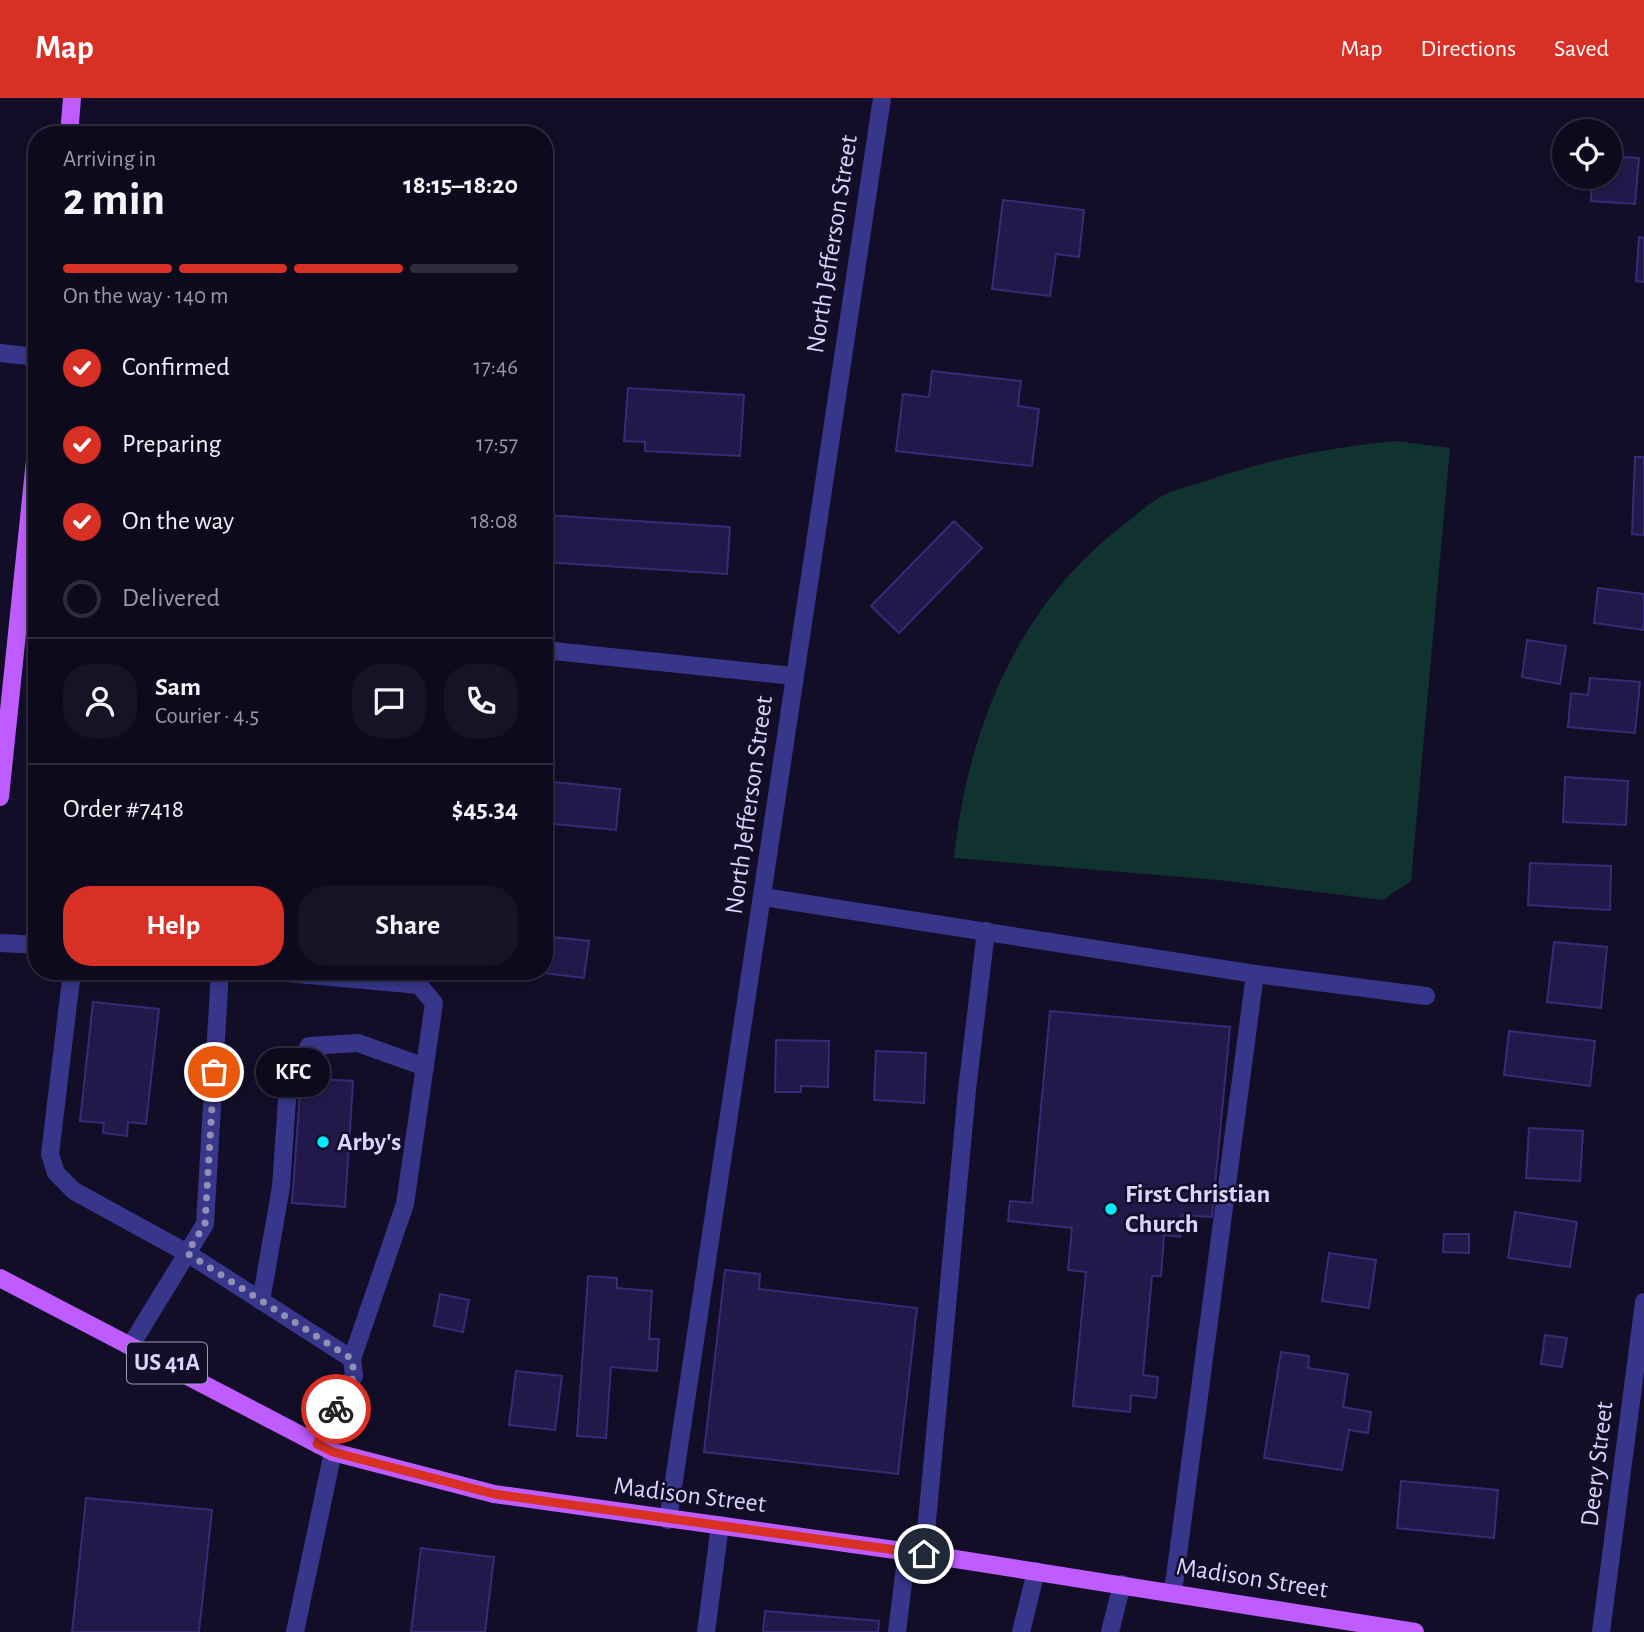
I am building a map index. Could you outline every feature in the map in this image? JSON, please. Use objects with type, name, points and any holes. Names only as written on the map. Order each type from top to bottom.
[{"type":"main road","points":[[70,126],[72,98]]},
{"type":"main road","points":[[0,797],[28,615]]},
{"type":"main road","name":"Madison Street","points":[[0,1278],[325,1448],[494,1494],[1036,1571],[1415,1632]]},
{"type":"street","name":"North Jefferson Street","points":[[668,1520],[882,98]]},
{"type":"street","points":[[0,353],[28,356]]},
{"type":"street","points":[[553,651],[793,676]]},
{"type":"street","points":[[763,897],[1255,974],[1426,996]]},
{"type":"street","points":[[897,1632],[915,1553],[986,932]]},
{"type":"street","points":[[0,943],[28,945]]},
{"type":"street","points":[[1173,1592],[1255,974]]},
{"type":"street","points":[[71,980],[50,1154],[56,1173],[74,1191],[187,1253],[352,1359]]},
{"type":"street","points":[[131,1345],[205,1224],[219,980]]},
{"type":"street","points":[[295,1632],[325,1448],[354,1376],[352,1359],[405,1204],[434,1003],[419,985],[364,980]]},
{"type":"street","points":[[261,1301],[281,1187],[288,1085],[309,1046],[358,1043],[425,1067]]},
{"type":"street","name":"Deery Street","points":[[1601,1632],[1644,1302]]},
{"type":"street","points":[[706,1632],[720,1525]]},
{"type":"street","points":[[1022,1632],[1036,1571]]},
{"type":"street","points":[[1110,1632],[1122,1584]]},
{"type":"green space","points":[[1396,441],[1450,448],[1411,881],[1383,900],[1218,880],[954,858],[972,762],[986,716],[1005,672],[1028,630],[1056,591],[1088,555],[1149,505],[1175,490],[1278,460],[1325,450]]},
{"type":"building","points":[[1622,157],[1639,158],[1635,204],[1591,201],[1592,189],[1622,189]]},
{"type":"building","points":[[1003,200],[1084,210],[1079,257],[1056,254],[1050,296],[992,289]]},
{"type":"building","points":[[1639,237],[1644,238],[1644,282],[1636,281]]},
{"type":"building","points":[[932,371],[1021,381],[1018,406],[1039,409],[1032,466],[896,451],[903,394],[929,397]]},
{"type":"building","points":[[628,388],[744,395],[740,456],[645,451],[645,442],[624,441]]},
{"type":"building","points":[[1635,457],[1644,457],[1644,535],[1632,534]]},
{"type":"building","points":[[553,516],[730,527],[727,574],[553,563]]},
{"type":"building","points":[[954,521],[982,548],[899,633],[871,606]]},
{"type":"building","points":[[1598,588],[1644,594],[1644,630],[1594,623]]},
{"type":"building","points":[[1527,640],[1566,646],[1560,684],[1522,677]]},
{"type":"building","points":[[1590,678],[1640,682],[1635,733],[1568,727],[1571,693],[1588,695]]},
{"type":"building","points":[[1565,777],[1628,781],[1626,825],[1563,822]]},
{"type":"building","points":[[553,782],[620,789],[616,830],[553,824]]},
{"type":"building","points":[[1530,863],[1611,866],[1610,910],[1528,905]]},
{"type":"building","points":[[553,937],[589,941],[584,978],[553,974]]},
{"type":"building","points":[[1554,942],[1607,947],[1601,1008],[1547,1002]]},
{"type":"building","points":[[93,1002],[159,1009],[146,1124],[128,1122],[127,1136],[103,1133],[104,1123],[80,1121]]},
{"type":"building","name":"First Christian Church","points":[[1050,1011],[1230,1027],[1212,1217],[1182,1215],[1180,1237],[1164,1235],[1161,1276],[1152,1276],[1143,1375],[1158,1377],[1156,1398],[1131,1395],[1130,1412],[1073,1406],[1086,1272],[1068,1270],[1072,1228],[1008,1221],[1010,1201],[1032,1203]]},
{"type":"building","points":[[1509,1031],[1595,1041],[1590,1086],[1504,1075]]},
{"type":"building","points":[[776,1040],[829,1041],[828,1087],[801,1086],[801,1092],[775,1092]]},
{"type":"building","points":[[876,1051],[926,1053],[924,1103],[874,1100]]},
{"type":"building","name":"Arby's","points":[[301,1078],[353,1081],[345,1207],[292,1203]]},
{"type":"building","points":[[1529,1128],[1583,1131],[1580,1181],[1526,1178]]},
{"type":"building","points":[[1515,1212],[1577,1222],[1570,1267],[1508,1258]]},
{"type":"building","points":[[1444,1234],[1469,1234],[1469,1253],[1443,1252]]},
{"type":"building","points":[[1329,1253],[1376,1260],[1369,1308],[1322,1301]]},
{"type":"building","points":[[725,1270],[760,1274],[759,1289],[917,1308],[898,1474],[704,1452]]},
{"type":"building","points":[[588,1276],[617,1278],[617,1288],[652,1291],[649,1339],[659,1339],[657,1371],[611,1367],[606,1438],[577,1436]]},
{"type":"building","points":[[440,1294],[469,1300],[463,1332],[434,1326]]},
{"type":"building","points":[[1545,1335],[1567,1338],[1562,1367],[1541,1364]]},
{"type":"building","points":[[1281,1352],[1309,1356],[1308,1368],[1348,1374],[1343,1407],[1371,1412],[1368,1433],[1349,1430],[1342,1470],[1264,1458]]},
{"type":"building","points":[[516,1371],[562,1376],[555,1430],[509,1425]]},
{"type":"building","points":[[1401,1481],[1498,1490],[1494,1538],[1397,1528]]},
{"type":"building","points":[[86,1498],[212,1510],[199,1632],[72,1632]]},
{"type":"building","points":[[421,1548],[494,1557],[485,1632],[411,1632]]},
{"type":"building","points":[[765,1611],[879,1621],[878,1632],[763,1632]]},
{"type":"way so far","points":[[214,1072],[205,1224],[187,1253],[352,1359],[354,1376],[336,1409]]},
{"type":"place","name":"KFC","points":[[214,1072]]},
{"type":"place","name":"Arby's","points":[[323,1142]]},
{"type":"place","name":"First Christian Church","points":[[1111,1209]]},
{"type":"route","points":[[336,1409],[317,1444],[333,1452],[494,1494],[924,1554]]}]
